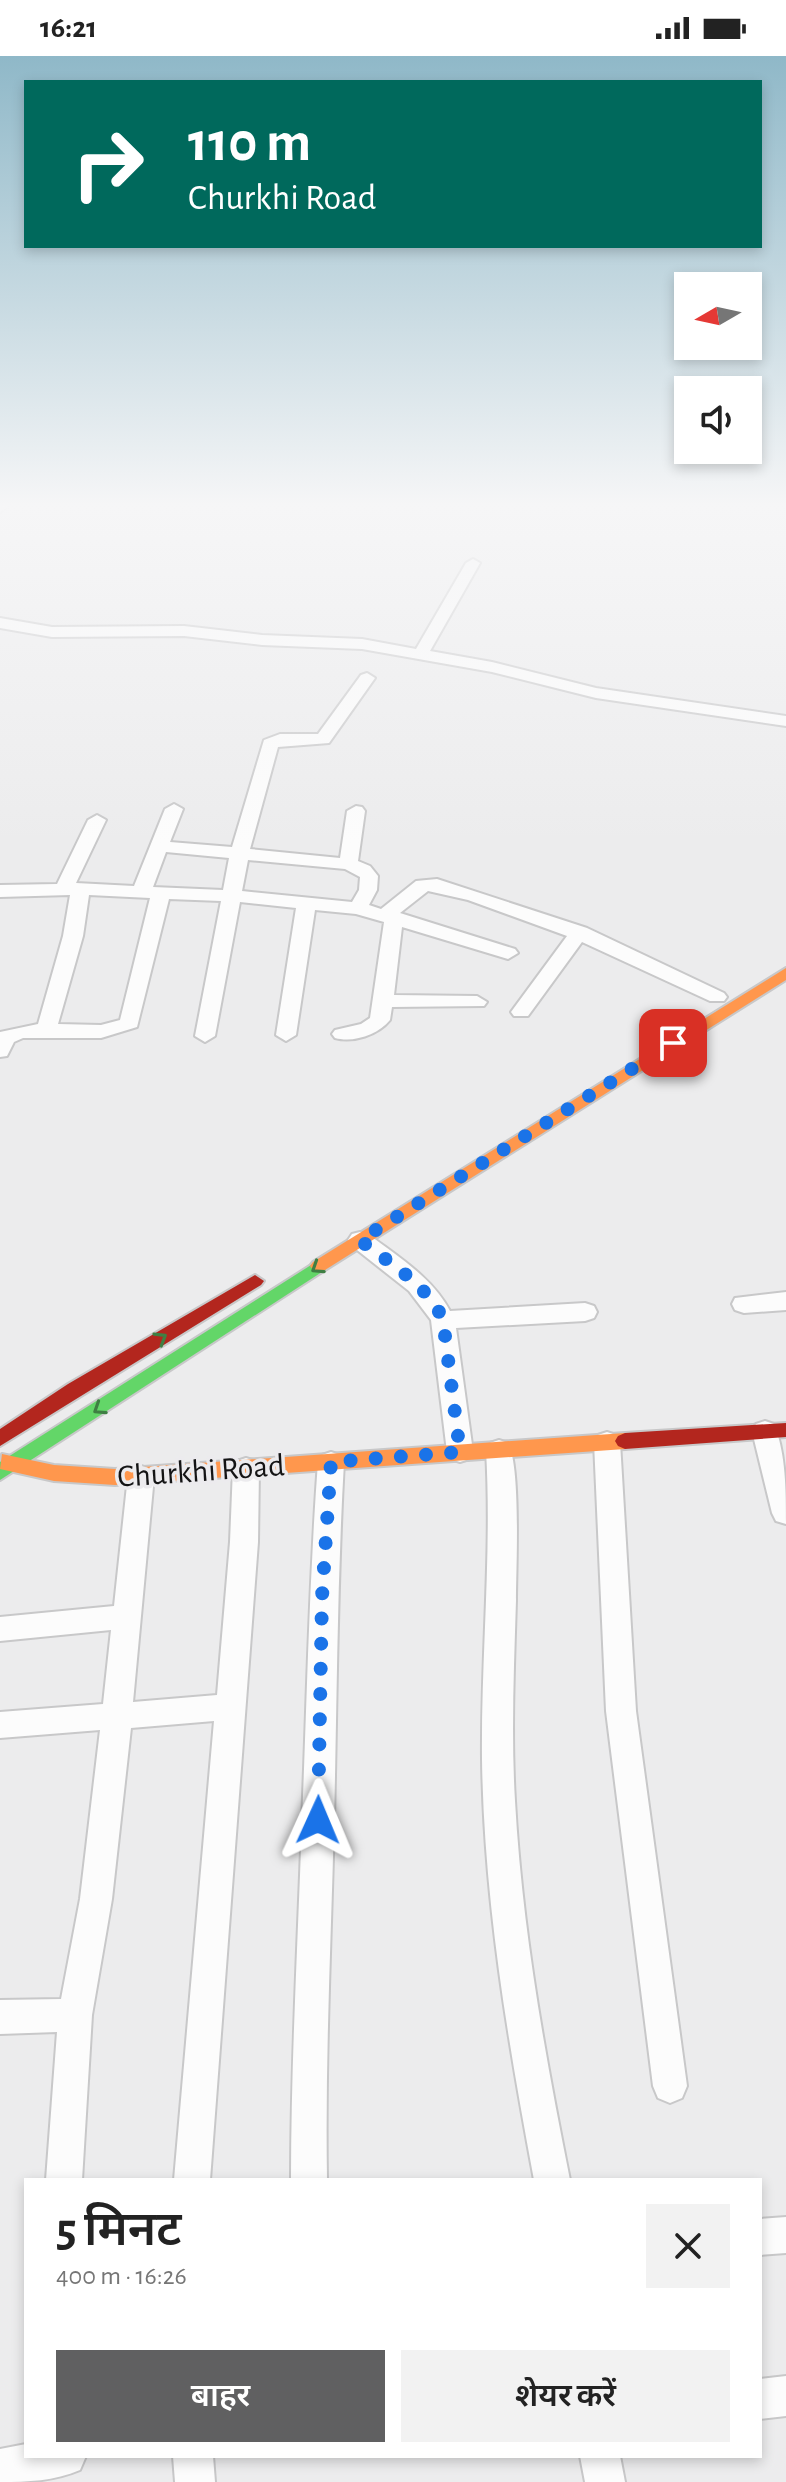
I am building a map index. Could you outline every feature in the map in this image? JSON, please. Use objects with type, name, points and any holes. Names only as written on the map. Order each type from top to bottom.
[{"type":"street","points":[[420,655],[441,618]]},
{"type":"street","points":[[0,623],[52,632],[168,631],[262,640],[340,642],[492,667],[596,693],[786,721]]},
{"type":"street","points":[[205,1036],[240,851],[270,744],[280,739],[323,739],[367,678]]},
{"type":"street","points":[[1,1045],[12,1034],[113,1029],[130,1023],[159,846],[174,809]]},
{"type":"street","points":[[348,864],[356,811]]},
{"type":"street","points":[[46,1031],[73,936],[72,889],[97,820]]},
{"type":"street","points":[[159,846],[240,851],[348,864],[369,876],[368,890],[358,908]]},
{"type":"street","points":[[342,1034],[376,1026],[383,1001],[390,915],[429,884],[525,911],[580,932],[717,997]]},
{"type":"street","points":[[0,891],[72,889],[151,892],[358,908],[390,915],[508,953]]},
{"type":"street","points":[[286,1035],[306,903]]},
{"type":"street","points":[[521,1012],[580,932]]},
{"type":"street","points":[[497,1132],[786,954]]},
{"type":"street","points":[[4,1466],[786,973]]},
{"type":"street","points":[[383,1001],[477,1002]]},
{"type":"street","points":[[360,1240],[425,1292],[443,1320],[460,1452]]},
{"type":"street","points":[[0,1439],[75,1389],[274,1270]]},
{"type":"street","points":[[744,1304],[786,1301]]},
{"type":"street","points":[[443,1320],[585,1312]]},
{"type":"street","points":[[776,1430],[786,1513]]},
{"type":"street","name":"Churkhi Road","points":[[4,1466],[82,1477],[141,1476],[776,1430]]},
{"type":"street","points":[[607,1442],[621,1711],[670,2086]]},
{"type":"street","points":[[499,1450],[504,1516],[498,1800],[516,1975],[552,2178]]},
{"type":"street","points":[[309,2178],[308,2051],[318,1820],[322,1597],[331,1462]]},
{"type":"street","points":[[192,2178],[244,1542],[246,1468]]},
{"type":"street","points":[[64,2178],[75,2015],[96,1899],[141,1476]]},
{"type":"street","points":[[0,1629],[127,1617]]},
{"type":"street","points":[[0,1725],[229,1707]]},
{"type":"street","points":[[0,2017],[75,2015]]},
{"type":"street","points":[[762,2237],[786,2235]]},
{"type":"street","points":[[762,2399],[786,2396]]},
{"type":"street","points":[[193,2458],[195,2482]]},
{"type":"street","points":[[600,2458],[605,2482]]},
{"type":"traffic: fast","points":[[0,1472],[319,1266]]},
{"type":"traffic: slow","points":[[319,1266],[786,973]]},
{"type":"traffic: slow","points":[[2,1462],[54,1473],[115,1477],[625,1441]]},
{"type":"traffic: jam","points":[[0,1439],[75,1389],[255,1281]]},
{"type":"traffic: jam","points":[[625,1441],[786,1430]]},
{"type":"route","points":[[318,1820],[322,1597],[331,1462],[460,1452],[443,1320],[437,1307],[425,1292],[360,1240],[673,1043]]}]
